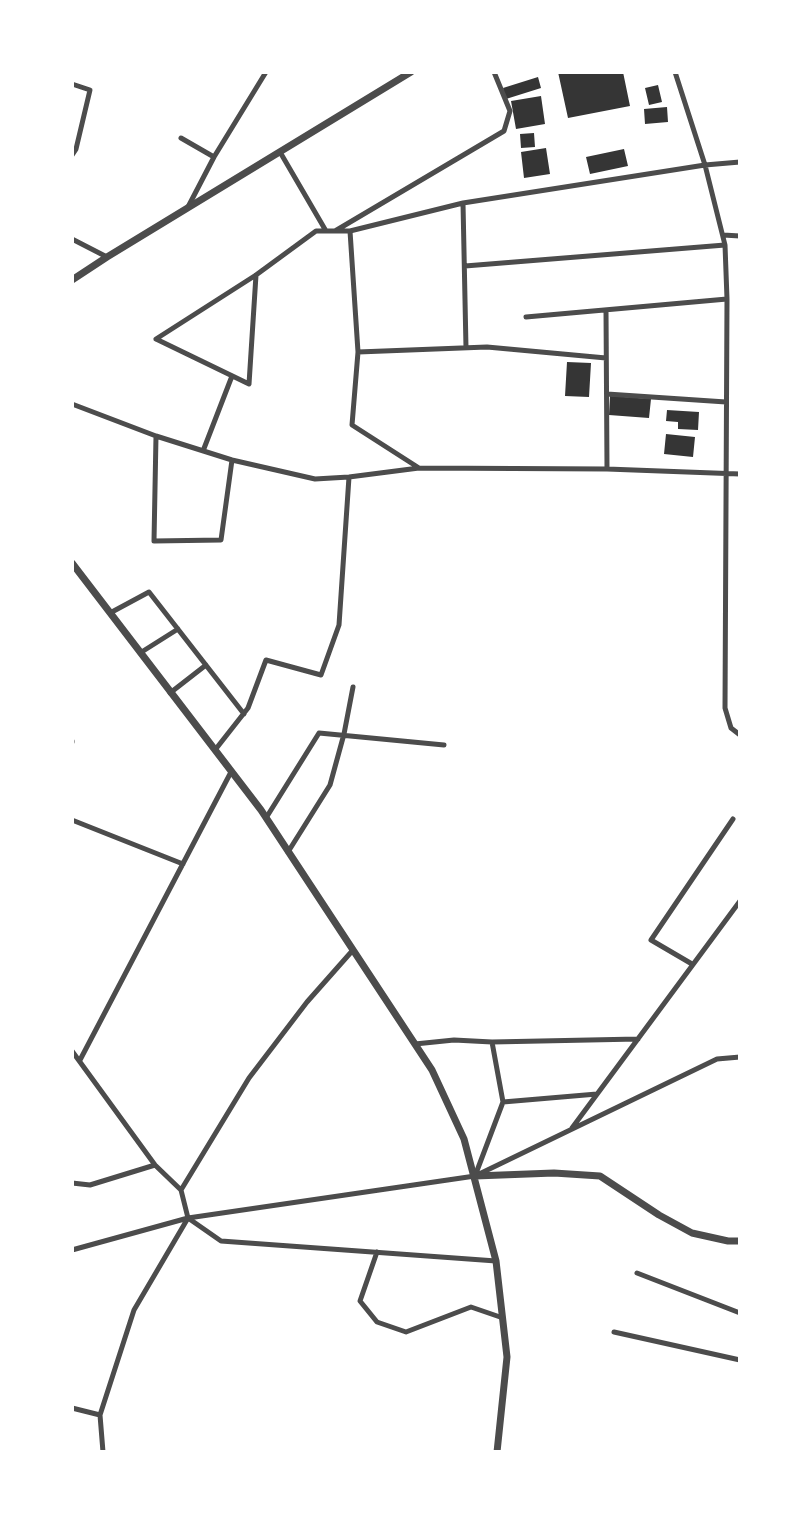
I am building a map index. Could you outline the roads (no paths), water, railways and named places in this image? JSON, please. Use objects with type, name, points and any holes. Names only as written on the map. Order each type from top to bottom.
[{"type":"street","points":[[188,207],[214,157],[266,72]]},
{"type":"street","points":[[72,280],[411,72]]},
{"type":"street","points":[[335,231],[504,131],[510,111],[494,72]]},
{"type":"street","points":[[675,72],[705,165],[724,245],[726,299],[725,708],[731,728],[740,735]]},
{"type":"street","points":[[72,84],[90,90],[76,149],[72,155]]},
{"type":"street","points":[[182,138],[214,157]]},
{"type":"street","points":[[279,152],[326,231]]},
{"type":"street","points":[[256,275],[249,384],[156,339],[256,275],[316,231],[350,231],[463,203],[705,165],[740,162]]},
{"type":"street","points":[[463,203],[466,348]]},
{"type":"street","points":[[350,231],[358,352],[352,425],[419,468]]},
{"type":"street","points":[[723,236],[740,236]]},
{"type":"street","points":[[72,238],[107,257]]},
{"type":"street","points":[[465,266],[724,245]]},
{"type":"street","points":[[526,317],[726,299]]},
{"type":"street","points":[[606,309],[607,469]]},
{"type":"street","points":[[358,352],[487,347],[606,358]]},
{"type":"street","points":[[202,451],[232,376]]},
{"type":"street","points":[[607,394],[726,402]]},
{"type":"street","points":[[72,404],[202,451],[315,479],[419,468],[607,469],[740,474]]},
{"type":"street","points":[[156,436],[154,541],[221,540],[232,460]]},
{"type":"street","points":[[214,750],[248,708],[266,660],[321,675],[339,625],[348,477]]},
{"type":"street","points":[[72,563],[266,818],[432,1070],[464,1139],[496,1261],[507,1357],[497,1452]]},
{"type":"street","points":[[110,613],[149,591],[244,714]]},
{"type":"street","points":[[140,653],[178,629]]},
{"type":"street","points":[[170,693],[206,665]]},
{"type":"street","points":[[288,852],[330,785],[344,734],[353,687]]},
{"type":"street","points":[[266,818],[319,733],[444,746]]},
{"type":"street","points":[[80,1060],[231,772]]},
{"type":"street","points":[[692,964],[651,940],[733,819]]},
{"type":"street","points":[[72,820],[183,864]]},
{"type":"street","points":[[570,1130],[740,901]]},
{"type":"street","points":[[181,1190],[249,1078],[307,1002],[353,950]]},
{"type":"street","points":[[415,1044],[454,1040],[492,1042],[638,1038]]},
{"type":"street","points":[[474,1176],[503,1102],[492,1042]]},
{"type":"street","points":[[72,1051],[155,1165],[181,1190],[188,1218],[221,1241],[496,1261]]},
{"type":"street","points":[[474,1176],[717,1059],[740,1057]]},
{"type":"street","points":[[503,1102],[597,1094]]},
{"type":"street","points":[[72,1183],[90,1185],[155,1165]]},
{"type":"street","points":[[72,1250],[188,1218],[474,1176],[554,1173],[600,1176],[659,1215],[692,1233],[740,1242]]},
{"type":"street","points":[[103,1452],[100,1415],[134,1310],[188,1218]]},
{"type":"street","points":[[377,1252],[360,1301],[377,1322],[406,1332],[471,1307],[503,1318]]},
{"type":"street","points":[[637,1273],[740,1313]]},
{"type":"street","points":[[614,1332],[740,1360]]},
{"type":"street","points":[[72,1408],[100,1415]]}]
